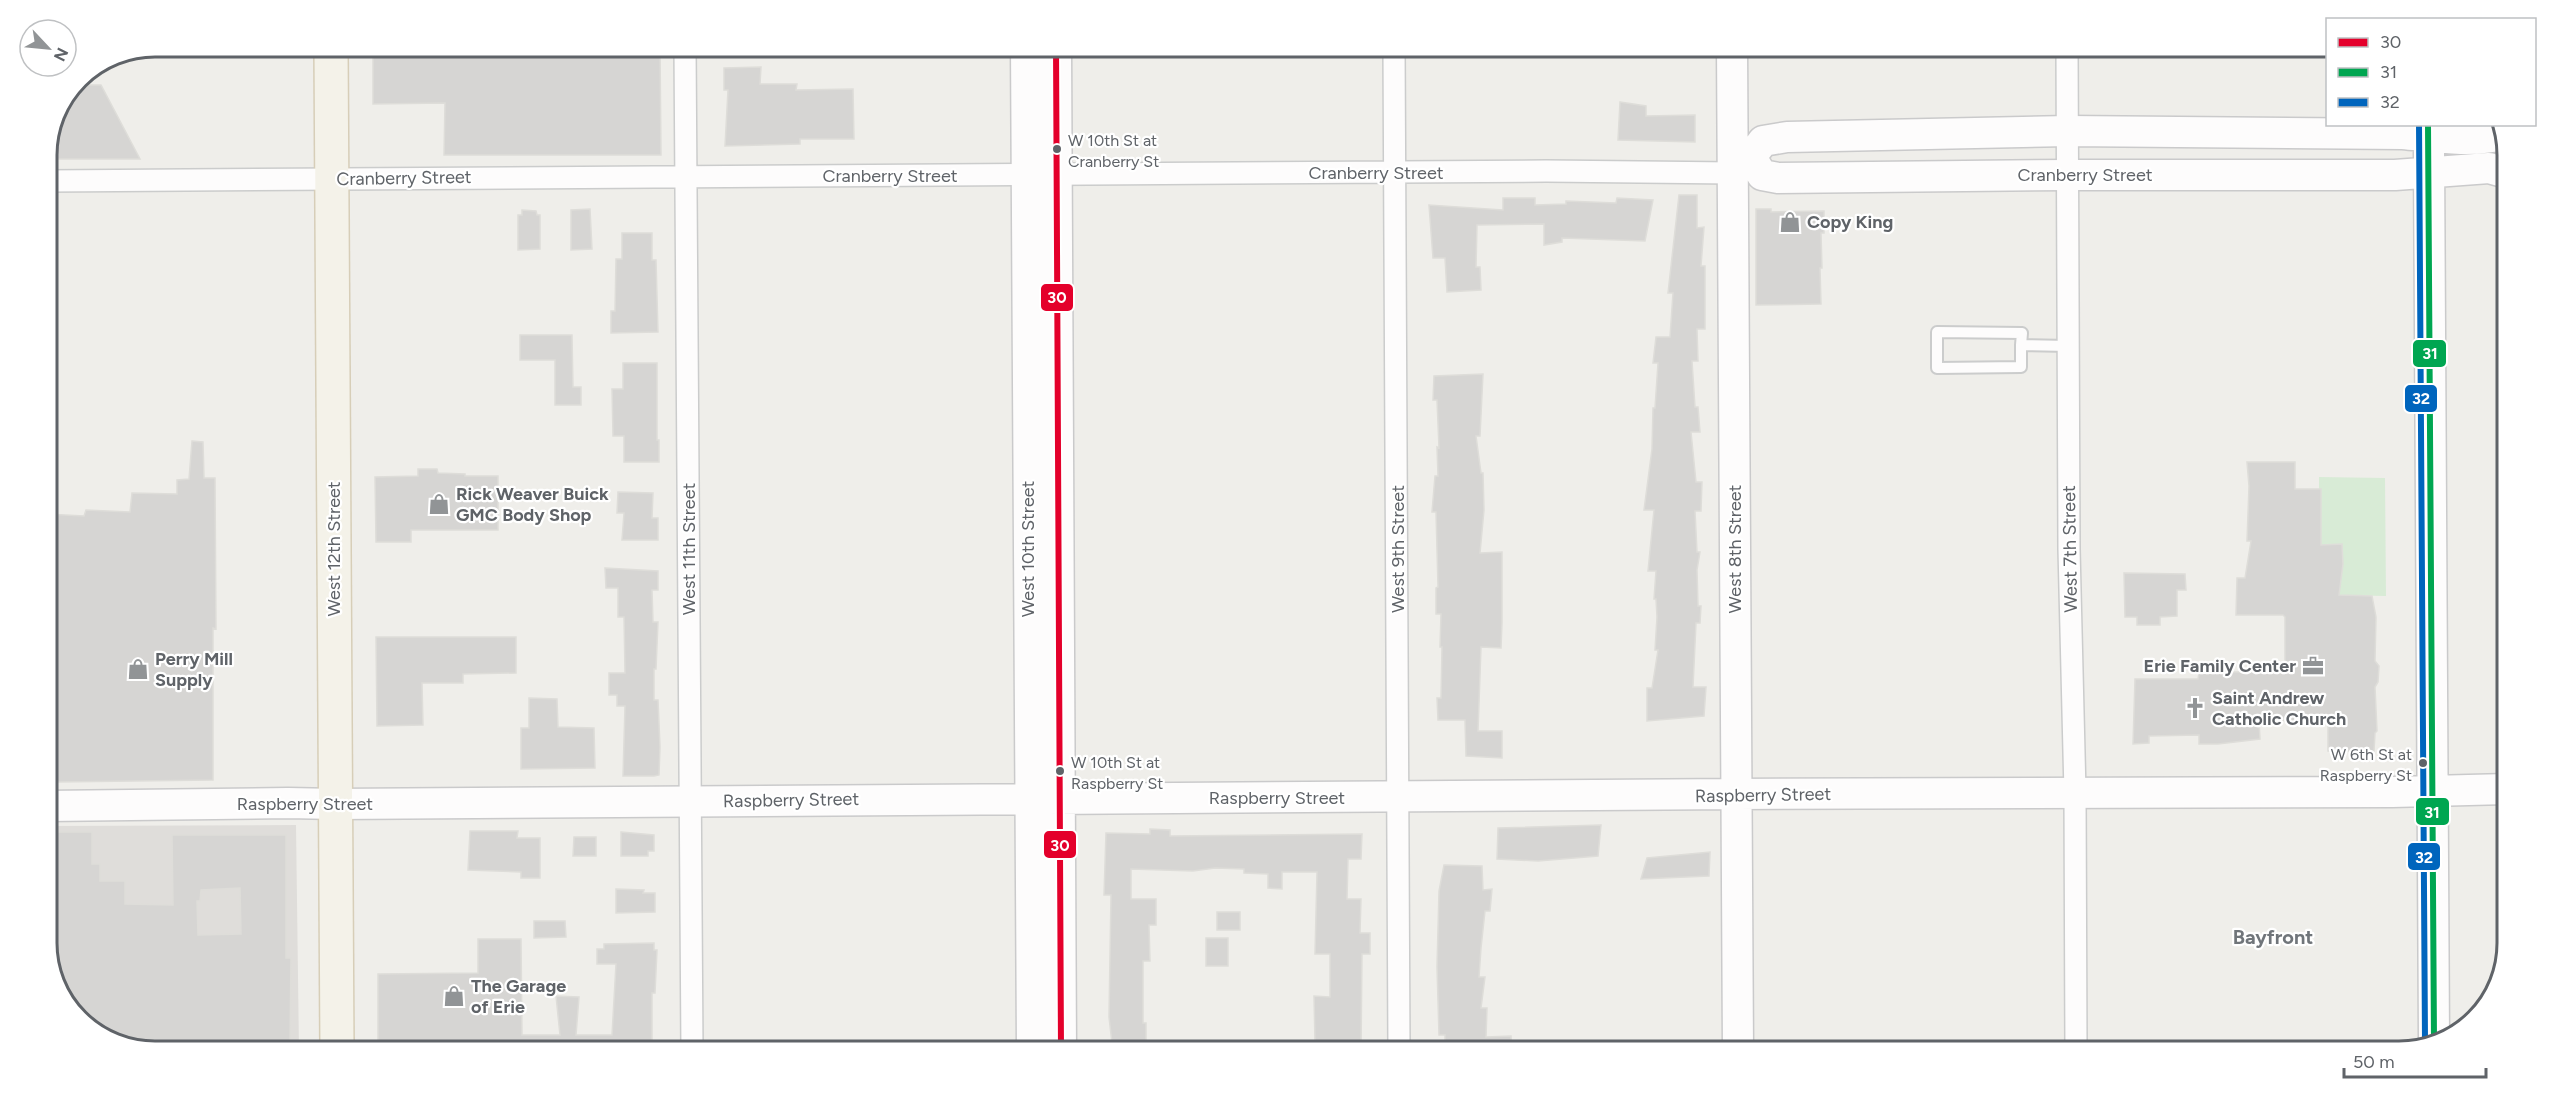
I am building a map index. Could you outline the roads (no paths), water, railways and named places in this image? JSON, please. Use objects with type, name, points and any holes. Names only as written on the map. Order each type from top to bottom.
[{"type":"main road","name":"West 12th Street","points":[[331,57],[337,1041]]},
{"type":"street","name":"West 11th Street","points":[[685,57],[692,1041]]},
{"type":"street","name":"West 10th Street","points":[[1026,57],[1028,488],[1044,798],[1060,1041]]},
{"type":"street","name":"West 10th Street","points":[[1033,1041],[1058,488],[1056,57]]},
{"type":"street","name":"West 9th Street","points":[[1394,57],[1400,797],[1399,1041]]},
{"type":"street","name":"West 8th Street","points":[[1733,57],[1739,162],[1738,1041]]},
{"type":"street","name":"West 7th Street","points":[[2067,57],[2069,549],[2075,793],[2076,1041]]},
{"type":"street","points":[[1739,162],[1763,141],[1787,137],[2068,131],[2403,134],[2428,130],[2458,138],[2495,137]]},
{"type":"street","points":[[2428,130],[2434,1035]]},
{"type":"street","name":"Cranberry Street","points":[[57,181],[1395,173],[1739,162],[1762,175],[1779,178],[2374,175],[2489,168],[2497,170]]},
{"type":"street","points":[[1028,488],[1058,488]]},
{"type":"street","name":"Raspberry Street","points":[[57,806],[288,802],[336,804],[2497,789]]},
{"type":"lane","points":[[1937,332],[2022,333],[2021,345],[2021,367],[1937,368],[1937,332]]},
{"type":"lane","points":[[2021,345],[2068,346]]},
{"type":"place","name":"W 10th St at Cranberry St","points":[[1057,149]]},
{"type":"place","name":"Copy King","points":[[1790,222]]},
{"type":"place","name":"Rick Weaver Buick GMC Body Shop","points":[[439,504]]},
{"type":"place","name":"Erie Family Center","points":[[2313,666]]},
{"type":"place","name":"Perry Mill Supply","points":[[138,669]]},
{"type":"place","name":"Saint Andrew Catholic Church","points":[[2195,708]]},
{"type":"place","name":"W 6th St at Raspberry St","points":[[2423,763]]},
{"type":"place","name":"W 10th St at Raspberry St","points":[[1060,771]]},
{"type":"place","name":"The Garage of Erie","points":[[454,996]]},
{"type":"district","name":"Bayfront","points":[[2273,937]]}]
